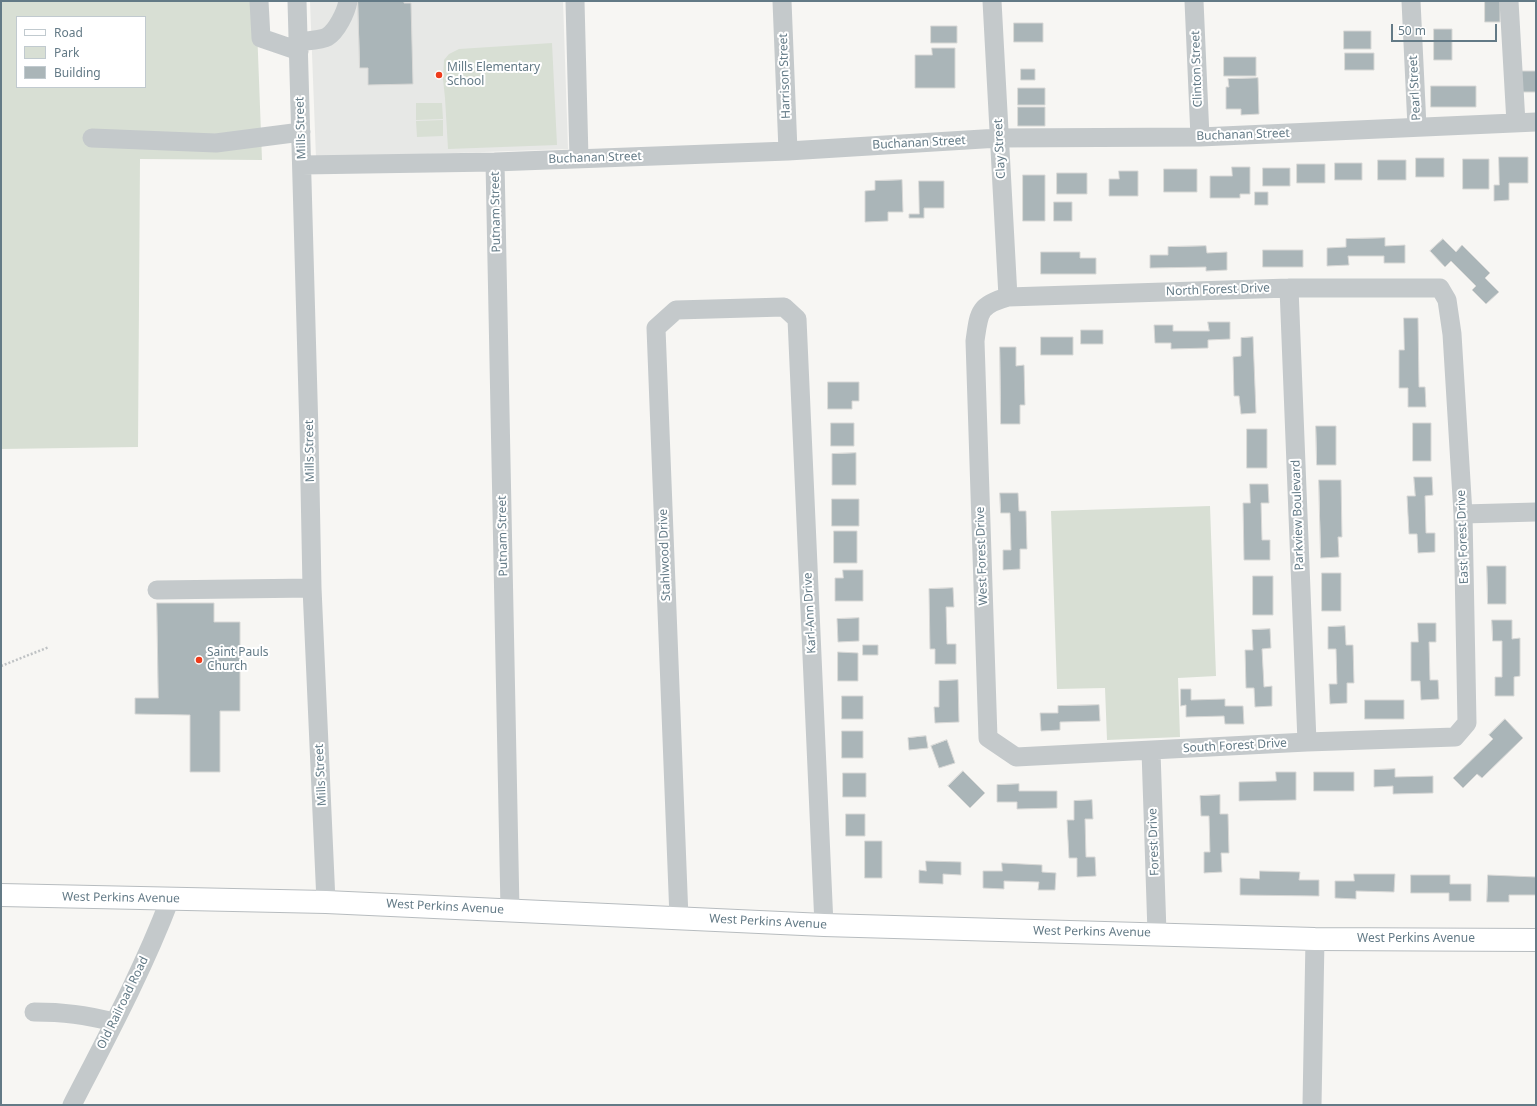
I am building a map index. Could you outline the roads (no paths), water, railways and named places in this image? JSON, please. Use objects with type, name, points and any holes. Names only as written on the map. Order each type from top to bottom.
[{"type":"main road","name":"West Perkins Avenue","points":[[1,895],[326,902],[824,925],[1315,938],[1536,940]]},
{"type":"street","points":[[259,1],[261,38],[299,47],[327,37],[339,23],[346,10],[348,1]]},
{"type":"street","name":"Mills Street","points":[[298,1],[312,588],[326,902]]},
{"type":"street","points":[[574,1],[579,158]]},
{"type":"street","name":"Harrison Street","points":[[782,1],[788,151]]},
{"type":"street","name":"Clay Street","points":[[992,1],[1008,298]]},
{"type":"street","name":"Clinton Street","points":[[1194,1],[1200,137]]},
{"type":"street","name":"Pearl Street","points":[[1411,1],[1417,127]]},
{"type":"street","points":[[1509,1],[1516,123]]},
{"type":"street","name":"Buchanan Street","points":[[302,165],[495,162],[788,151],[999,138],[1200,137],[1536,122]]},
{"type":"street","points":[[92,138],[216,143],[301,132]]},
{"type":"street","name":"Putnam Street","points":[[495,162],[510,910]]},
{"type":"street","name":"North Forest Drive","points":[[975,341],[980,313],[993,301],[1008,298],[1289,288],[1440,288],[1448,300],[1452,334]]},
{"type":"street","name":"Parkview Boulevard","points":[[1289,288],[1307,742]]},
{"type":"street","name":"Stahlwood Drive","points":[[679,918],[656,328],[676,310],[784,307]]},
{"type":"street","name":"Karl-Ann Drive","points":[[784,307],[797,319],[824,925]]},
{"type":"street","name":"East Forest Drive","points":[[1452,334],[1463,514],[1467,723],[1455,737]]},
{"type":"street","name":"West Forest Drive","points":[[975,341],[988,738],[1016,757]]},
{"type":"street","points":[[1463,514],[1536,512]]},
{"type":"street","points":[[157,590],[312,588]]},
{"type":"street","name":"South Forest Drive","points":[[1016,757],[1307,742],[1455,737]]},
{"type":"street","name":"Forest Drive","points":[[1151,751],[1157,933]]},
{"type":"street","name":"Old Railroad Road","points":[[72,1105],[114,1022],[162,920],[170,899]]},
{"type":"street","points":[[1312,1105],[1315,938]]},
{"type":"street","points":[[34,1012],[63,1012],[114,1022]]},
{"type":"place","name":"Mills Elementary School","points":[[439,75]]},
{"type":"place","name":"Saint Pauls Church","points":[[199,660]]}]
